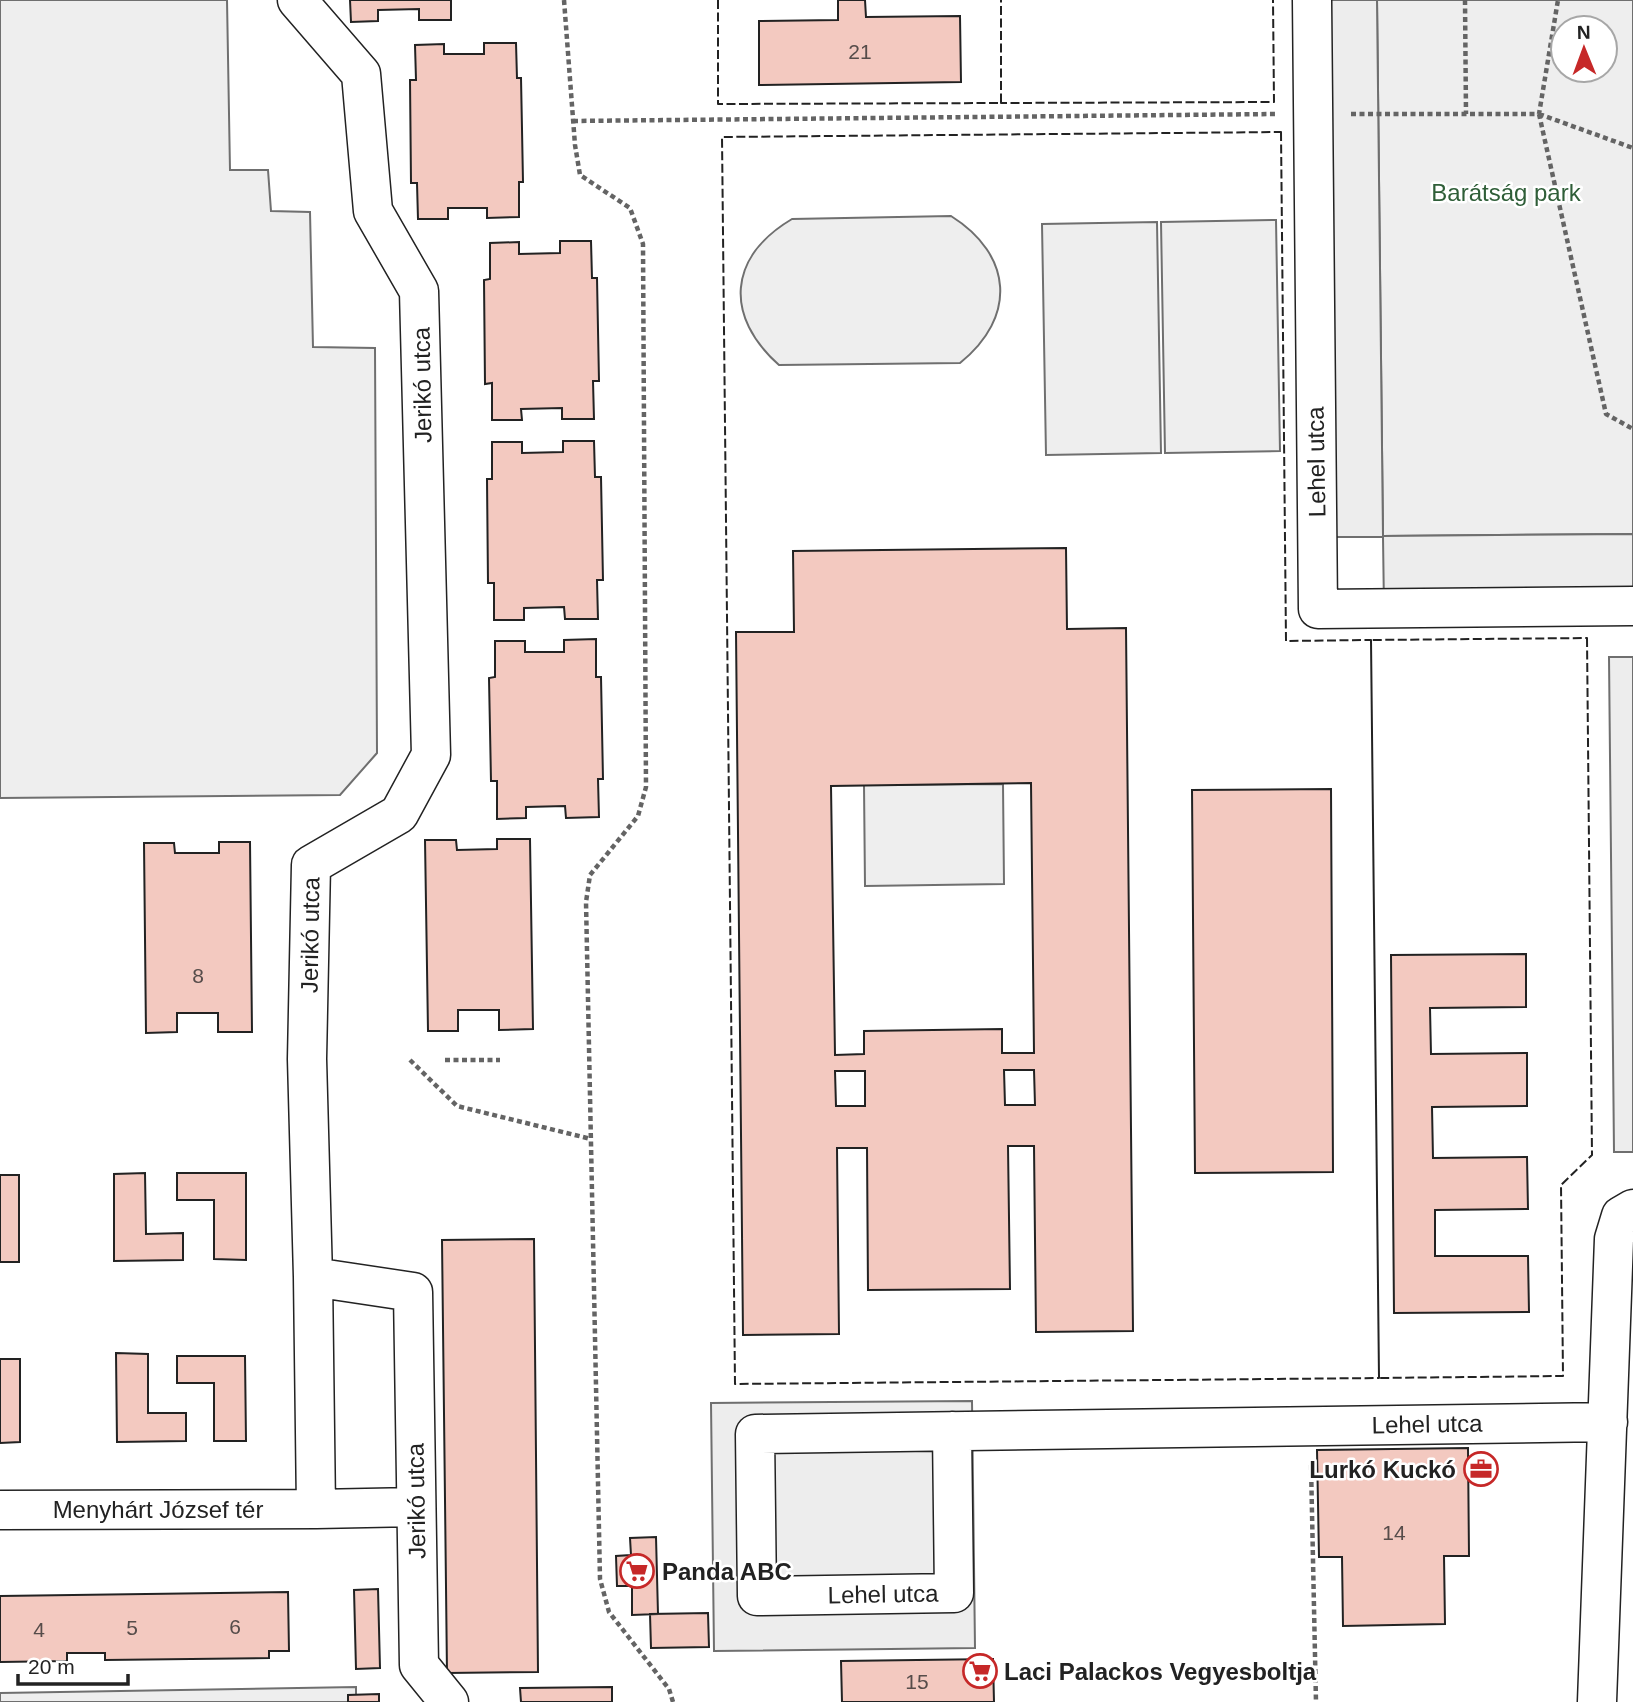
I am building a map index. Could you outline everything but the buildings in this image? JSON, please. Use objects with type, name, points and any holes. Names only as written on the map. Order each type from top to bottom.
[{"type":"street","name":"Jerikó utca","points":[[297,0],[361,74],[373,211],[419,290],[431,755],[399,814],[311,865],[307,1059],[313,1277],[413,1292],[419,1665],[449,1702]]},
{"type":"street","name":"Lehel utca","points":[[1312,0],[1318,609],[1633,606]]},
{"type":"street","points":[[1597,1702],[1614,1239],[1621,1216],[1633,1209]]},
{"type":"street","points":[[313,1277],[316,1509]]},
{"type":"street","name":"Lehel utca","points":[[952,1431],[954,1593],[758,1596],[755,1434],[952,1431],[1608,1422]]},
{"type":"street","name":"Menyhárt József tér","points":[[0,1510],[416,1507]]},
{"type":"path","points":[[564,0],[580,175],[629,208],[643,244],[646,787],[638,816],[590,874],[586,902],[600,1579],[610,1612],[669,1689],[673,1702]]},
{"type":"path","points":[[1465,0],[1466,114]]},
{"type":"path","points":[[1558,0],[1539,114],[1606,414],[1633,429]]},
{"type":"path","points":[[573,121],[1539,114],[1633,148]]},
{"type":"path","points":[[410,1060],[457,1106],[591,1139]]},
{"type":"path","points":[[445,1060],[500,1060]]},
{"type":"path","points":[[1310,1426],[1316,1702]]},
{"type":"green space","points":[[0,0],[227,0],[230,170],[268,170],[271,211],[310,212],[313,347],[375,348],[377,753],[340,795],[0,798]]},
{"type":"green space","name":"Barátság park","points":[[1377,0],[1633,0],[1633,534],[1383,536]]},
{"type":"green space","points":[[951,216],[972,232],[987,249],[996,268],[1000,287],[999,307],[991,326],[979,345],[960,363],[779,365],[761,346],[749,327],[742,307],[741,288],[745,269],[755,251],[771,234],[792,219]]},
{"type":"green space","points":[[1276,220],[1280,451],[1165,453],[1161,222]]},
{"type":"green space","points":[[1157,222],[1161,453],[1046,455],[1042,224]]},
{"type":"green space","points":[[1003,784],[1004,884],[865,886],[864,785]]},
{"type":"green space","points":[[356,1687],[356,1702],[0,1702],[0,1693]]},
{"type":"shaded area","points":[[1312,0],[1377,0],[1383,536],[1633,534],[1633,606],[1384,608],[1383,537],[1317,537]]},
{"type":"shaded area","points":[[1609,657],[1633,657],[1633,1152],[1614,1152]]},
{"type":"shaded area","points":[[972,1401],[975,1648],[714,1651],[711,1403]]},
{"type":"fence","points":[[718,0],[718,104],[1001,103],[1001,0]]},
{"type":"fence","points":[[1001,100],[1001,103],[1274,102],[1273,0]]},
{"type":"fence","points":[[1281,132],[1286,641],[1371,640],[1379,1378],[735,1384],[722,137],[1281,132]]},
{"type":"fence","points":[[1587,638],[1592,1155],[1561,1185],[1563,1376],[1379,1378],[1371,640],[1587,638]]},
{"type":"place","name":"Lurkó Kuckó","points":[[1481,1469]]},
{"type":"place","name":"Panda ABC","points":[[637,1571]]},
{"type":"place","name":"Laci Palackos Vegyesboltja","points":[[980,1671]]}]
